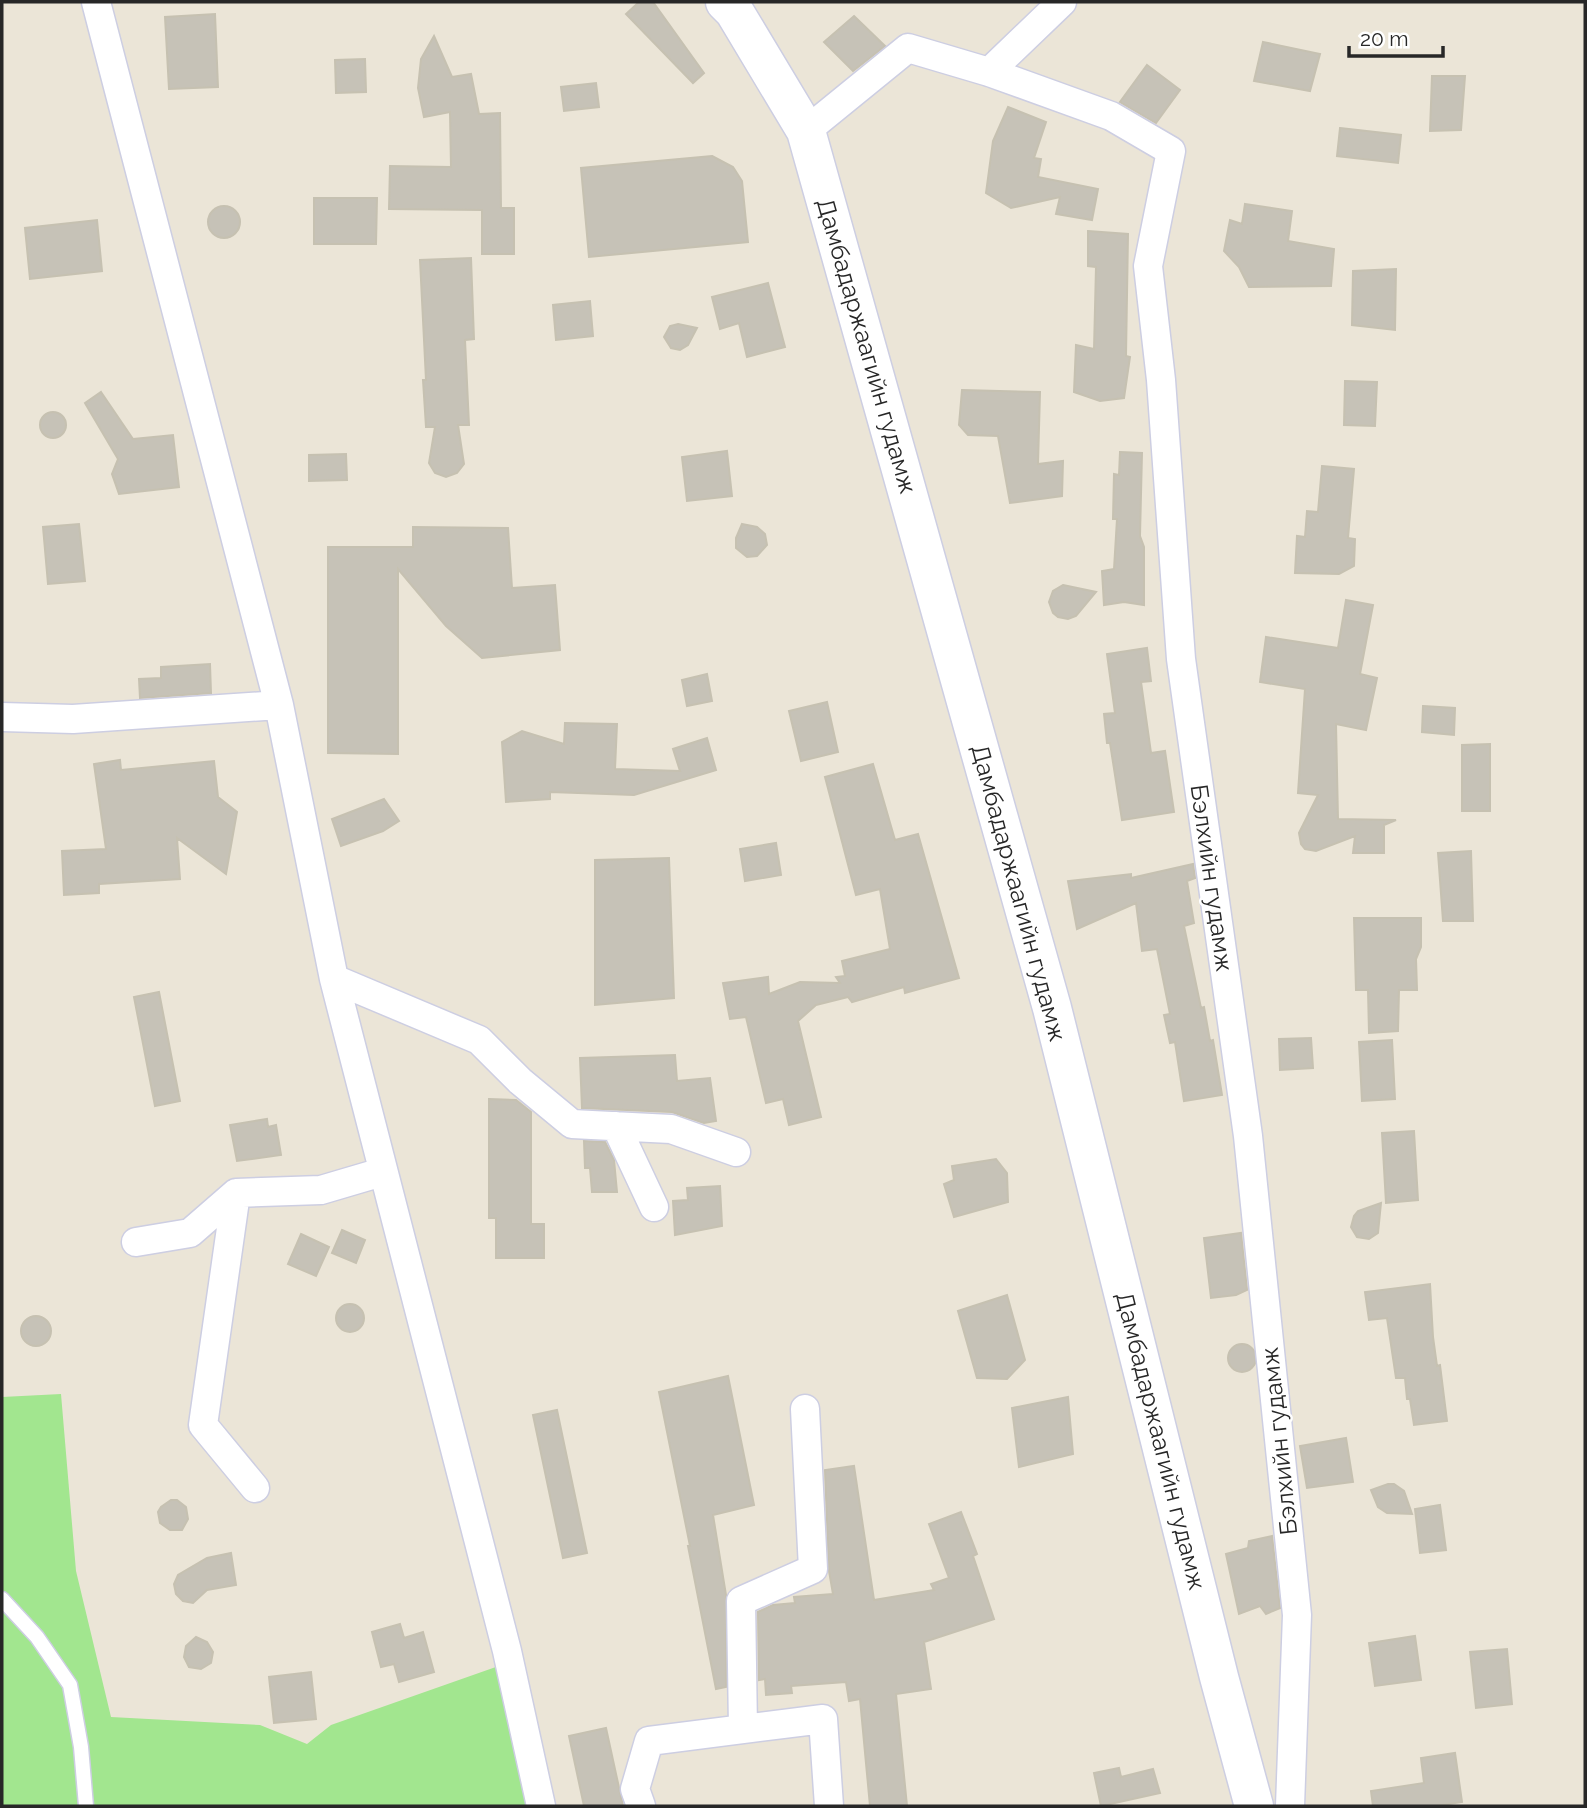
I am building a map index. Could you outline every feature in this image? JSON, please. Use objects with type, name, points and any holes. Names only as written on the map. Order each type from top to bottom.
[{"type":"main road","name":"Дамбадаржаагийн гудамж","points":[[725,2],[734,11],[806,131],[1052,1008],[1254,1806]]},
{"type":"street","points":[[96,2],[279,705],[334,979],[508,1651],[541,1806]]},
{"type":"street","points":[[989,72],[1062,2]]},
{"type":"street","name":"Бэлхийн гудамж","points":[[806,131],[908,48],[989,72],[1111,116],[1171,151],[1148,267],[1161,380],[1181,659],[1248,1136],[1297,1615],[1290,1806]]},
{"type":"street","points":[[2,717],[73,719],[279,705]]},
{"type":"street","points":[[334,979],[479,1040],[520,1081],[572,1124],[671,1129],[736,1152]]},
{"type":"street","points":[[617,1126],[654,1206]]},
{"type":"street","points":[[136,1242],[190,1233],[236,1194],[321,1190],[382,1172]]},
{"type":"street","points":[[236,1194],[203,1425],[255,1488]]},
{"type":"street","points":[[743,1729],[741,1601],[813,1569],[805,1409]]},
{"type":"street","points":[[641,1806],[635,1789],[649,1741],[823,1719],[829,1806]]},
{"type":"lane","points":[[2,1599],[37,1637],[70,1685],[81,1747],[86,1806]]},
{"type":"green space","points":[[61,1394],[76,1571],[111,1717],[260,1725],[307,1744],[331,1725],[516,1660],[547,1806],[2,1806],[2,1397]]},
{"type":"building","points":[[639,2],[653,2],[704,73],[693,83],[626,14]]},
{"type":"building","points":[[215,14],[218,87],[169,89],[165,17]]},
{"type":"building","points":[[854,16],[885,46],[853,71],[824,42]]},
{"type":"building","points":[[434,36],[452,77],[471,74],[479,114],[500,113],[501,208],[514,208],[514,254],[482,254],[482,210],[389,209],[390,166],[451,167],[450,112],[424,117],[418,88],[421,59]]},
{"type":"building","points":[[1263,42],[1320,54],[1310,91],[1254,81]]},
{"type":"building","points":[[365,59],[366,92],[336,93],[335,60]]},
{"type":"building","points":[[1147,65],[1180,90],[1156,123],[1120,102]]},
{"type":"building","points":[[1432,76],[1465,76],[1461,130],[1430,131]]},
{"type":"building","points":[[596,83],[599,107],[564,111],[561,87]]},
{"type":"building","points":[[1008,107],[1046,122],[1034,158],[1041,159],[1038,177],[1098,189],[1092,220],[1056,214],[1060,197],[1011,208],[986,193],[993,141]]},
{"type":"building","points":[[1340,128],[1401,135],[1398,163],[1337,156]]},
{"type":"building","points":[[712,156],[733,167],[742,181],[748,242],[589,257],[581,168]]},
{"type":"building","points":[[314,198],[377,198],[376,244],[314,244]]},
{"type":"building","points":[[1245,204],[1292,211],[1288,241],[1334,249],[1331,286],[1249,287],[1239,267],[1224,251],[1230,220],[1242,224]]},
{"type":"building","points":[[224,206],[235,211],[240,222],[235,233],[224,238],[213,233],[208,222],[213,211]]},
{"type":"building","points":[[97,220],[102,271],[30,279],[25,228]]},
{"type":"building","points":[[1088,231],[1128,234],[1126,356],[1130,357],[1124,398],[1100,401],[1074,392],[1076,345],[1094,349],[1096,267],[1088,266]]},
{"type":"building","points":[[471,258],[474,339],[465,340],[469,425],[458,425],[464,464],[457,473],[446,477],[435,473],[429,463],[435,427],[426,427],[420,260]]},
{"type":"building","points":[[1396,269],[1395,330],[1352,325],[1353,271]]},
{"type":"building","points":[[768,283],[785,347],[747,357],[739,323],[720,329],[712,297]]},
{"type":"building","points":[[590,301],[593,336],[556,340],[553,305]]},
{"type":"building","points":[[678,324],[697,328],[688,345],[680,350],[671,348],[664,337],[670,326]]},
{"type":"building","points":[[1345,381],[1377,382],[1375,426],[1344,425]]},
{"type":"building","points":[[962,390],[1040,392],[1038,464],[1063,461],[1062,496],[1010,503],[998,436],[968,435],[959,425]]},
{"type":"building","points":[[101,392],[133,439],[173,435],[179,487],[119,494],[112,474],[118,459],[85,403]]},
{"type":"building","points":[[53,412],[62,416],[66,425],[62,434],[53,438],[44,434],[40,425],[44,416]]},
{"type":"building","points":[[727,451],[732,496],[687,501],[682,457]]},
{"type":"building","points":[[1120,452],[1142,453],[1140,536],[1144,547],[1144,605],[1124,602],[1104,605],[1102,571],[1114,569],[1117,519],[1113,519],[1114,474],[1119,475]]},
{"type":"building","points":[[346,454],[347,480],[309,481],[309,455]]},
{"type":"building","points":[[1322,466],[1354,469],[1348,538],[1355,539],[1354,566],[1339,574],[1295,573],[1297,536],[1305,537],[1307,511],[1318,512]]},
{"type":"building","points":[[79,524],[85,581],[48,584],[43,527]]},
{"type":"building","points":[[742,524],[757,527],[765,534],[767,545],[757,556],[747,557],[736,548],[736,538]]},
{"type":"building","points":[[413,527],[508,528],[512,588],[555,585],[560,650],[482,658],[446,626],[398,569],[398,754],[328,753],[328,547],[413,547]]},
{"type":"building","points":[[1063,585],[1096,592],[1076,616],[1068,619],[1053,613],[1049,602],[1053,591]]},
{"type":"building","points":[[1346,600],[1373,605],[1360,674],[1377,678],[1366,730],[1336,724],[1338,819],[1396,820],[1384,825],[1384,853],[1353,853],[1355,836],[1316,851],[1305,849],[1301,844],[1299,833],[1318,795],[1298,793],[1305,689],[1260,682],[1266,637],[1338,648]]},
{"type":"building","points":[[1147,648],[1151,681],[1141,682],[1151,753],[1165,751],[1174,812],[1122,820],[1104,714],[1115,713],[1107,654]]},
{"type":"building","points":[[210,664],[211,693],[140,698],[139,679],[161,678],[161,667]]},
{"type":"building","points":[[707,674],[712,701],[687,706],[682,680]]},
{"type":"building","points":[[827,702],[838,752],[801,761],[789,711]]},
{"type":"building","points":[[1423,706],[1455,708],[1454,735],[1422,732]]},
{"type":"building","points":[[565,723],[617,724],[615,769],[680,771],[673,749],[707,738],[716,770],[634,795],[550,792],[550,799],[506,802],[502,742],[522,731],[564,744]]},
{"type":"building","points":[[1490,744],[1490,811],[1462,811],[1462,745]]},
{"type":"building","points":[[120,760],[121,770],[214,761],[218,797],[237,812],[226,874],[177,838],[180,879],[99,884],[99,893],[64,895],[62,851],[106,849],[94,764]]},
{"type":"building","points":[[873,764],[895,840],[918,834],[959,978],[905,993],[904,987],[852,1002],[848,997],[816,1005],[798,1021],[821,1117],[789,1125],[783,1099],[766,1103],[746,1017],[730,1019],[723,983],[768,977],[769,994],[800,982],[840,983],[836,977],[845,976],[842,961],[890,949],[880,889],[856,895],[825,777]]},
{"type":"building","points":[[384,799],[399,821],[383,831],[341,846],[332,819]]},
{"type":"building","points":[[776,843],[781,875],[745,881],[740,849]]},
{"type":"building","points":[[1471,851],[1473,921],[1443,921],[1438,853]]},
{"type":"building","points":[[669,858],[674,998],[595,1005],[595,860]]},
{"type":"building","points":[[1193,864],[1195,878],[1187,881],[1194,923],[1184,926],[1201,1008],[1204,1007],[1210,1041],[1213,1040],[1222,1095],[1184,1101],[1175,1042],[1170,1043],[1164,1015],[1170,1014],[1157,949],[1142,951],[1136,903],[1077,929],[1068,881],[1131,874],[1131,878]]},
{"type":"building","points":[[1354,918],[1421,918],[1421,947],[1416,959],[1417,990],[1399,990],[1398,1031],[1369,1033],[1368,990],[1356,990]]},
{"type":"building","points":[[159,992],[180,1101],[155,1106],[134,997]]},
{"type":"building","points":[[1311,1038],[1313,1068],[1280,1070],[1279,1039]]},
{"type":"building","points":[[1392,1040],[1395,1099],[1362,1101],[1359,1042]]},
{"type":"building","points":[[675,1055],[677,1081],[710,1078],[716,1121],[704,1123],[672,1112],[582,1108],[580,1058]]},
{"type":"building","points":[[489,1099],[516,1100],[531,1112],[531,1224],[544,1224],[544,1258],[496,1258],[496,1218],[489,1218]]},
{"type":"building","points":[[267,1119],[268,1127],[276,1125],[281,1155],[237,1161],[230,1125]]},
{"type":"building","points":[[1414,1131],[1418,1200],[1386,1203],[1382,1133]]},
{"type":"building","points":[[584,1141],[605,1142],[614,1160],[617,1192],[592,1192],[590,1168],[585,1168]]},
{"type":"building","points":[[996,1159],[1007,1173],[1008,1202],[954,1217],[944,1184],[954,1180],[952,1166]]},
{"type":"building","points":[[720,1186],[722,1226],[675,1235],[673,1201],[688,1200],[687,1188]]},
{"type":"building","points":[[1381,1203],[1378,1233],[1369,1239],[1357,1237],[1351,1227],[1354,1216],[1358,1211]]},
{"type":"building","points":[[342,1230],[365,1240],[356,1263],[332,1253]]},
{"type":"building","points":[[1241,1233],[1247,1290],[1236,1295],[1211,1298],[1204,1238]]},
{"type":"building","points":[[301,1234],[329,1247],[316,1276],[288,1264]]},
{"type":"building","points":[[1430,1284],[1433,1337],[1437,1366],[1440,1365],[1447,1421],[1414,1425],[1405,1378],[1396,1378],[1387,1318],[1369,1320],[1365,1292]]},
{"type":"building","points":[[1007,1295],[1025,1360],[1007,1379],[977,1378],[958,1311]]},
{"type":"building","points":[[350,1304],[360,1308],[364,1318],[360,1328],[350,1332],[340,1328],[336,1318],[340,1308]]},
{"type":"building","points":[[36,1316],[47,1320],[51,1331],[47,1342],[36,1346],[25,1342],[21,1331],[25,1320]]},
{"type":"building","points":[[1242,1344],[1252,1348],[1256,1358],[1252,1368],[1242,1372],[1232,1368],[1228,1358],[1232,1348]]},
{"type":"building","points":[[728,1376],[754,1505],[713,1515],[726,1595],[726,1687],[716,1689],[659,1392]]},
{"type":"building","points":[[1068,1397],[1073,1454],[1019,1467],[1012,1408]]},
{"type":"building","points":[[557,1410],[587,1553],[563,1558],[533,1415]]},
{"type":"building","points":[[1346,1438],[1353,1482],[1307,1488],[1300,1446]]},
{"type":"building","points":[[854,1466],[874,1600],[934,1590],[931,1584],[949,1578],[929,1524],[961,1512],[977,1554],[973,1556],[994,1619],[924,1642],[931,1689],[896,1694],[907,1806],[870,1806],[860,1699],[849,1701],[846,1682],[791,1686],[792,1693],[766,1695],[765,1679],[759,1680],[758,1612],[773,1605],[795,1603],[794,1597],[833,1594],[829,1571],[825,1470]]},
{"type":"building","points":[[1394,1484],[1404,1491],[1412,1514],[1387,1513],[1378,1507],[1371,1490]]},
{"type":"building","points":[[171,1500],[177,1500],[186,1507],[188,1519],[182,1530],[170,1530],[160,1523],[158,1512]]},
{"type":"building","points":[[1440,1505],[1446,1550],[1420,1553],[1415,1509]]},
{"type":"building","points":[[1272,1536],[1280,1608],[1266,1614],[1260,1606],[1239,1614],[1226,1554],[1248,1548],[1249,1541]]},
{"type":"building","points":[[231,1553],[236,1585],[207,1590],[193,1603],[183,1601],[176,1594],[174,1584],[178,1575],[207,1558]]},
{"type":"building","points":[[400,1624],[404,1638],[423,1632],[434,1672],[399,1682],[394,1664],[381,1667],[372,1632]]},
{"type":"building","points":[[1415,1636],[1421,1680],[1375,1686],[1369,1643]]},
{"type":"building","points":[[196,1637],[207,1642],[213,1652],[211,1663],[201,1669],[189,1667],[184,1657],[186,1646]]},
{"type":"building","points":[[1507,1649],[1512,1704],[1476,1708],[1470,1652]]},
{"type":"building","points":[[311,1672],[316,1719],[274,1723],[269,1677]]},
{"type":"building","points":[[606,1728],[623,1806],[584,1806],[569,1736]]},
{"type":"building","points":[[1455,1753],[1462,1802],[1436,1806],[1373,1806],[1371,1791],[1424,1783],[1421,1758]]},
{"type":"building","points":[[1119,1768],[1121,1777],[1153,1769],[1160,1793],[1101,1806],[1094,1773]]}]
